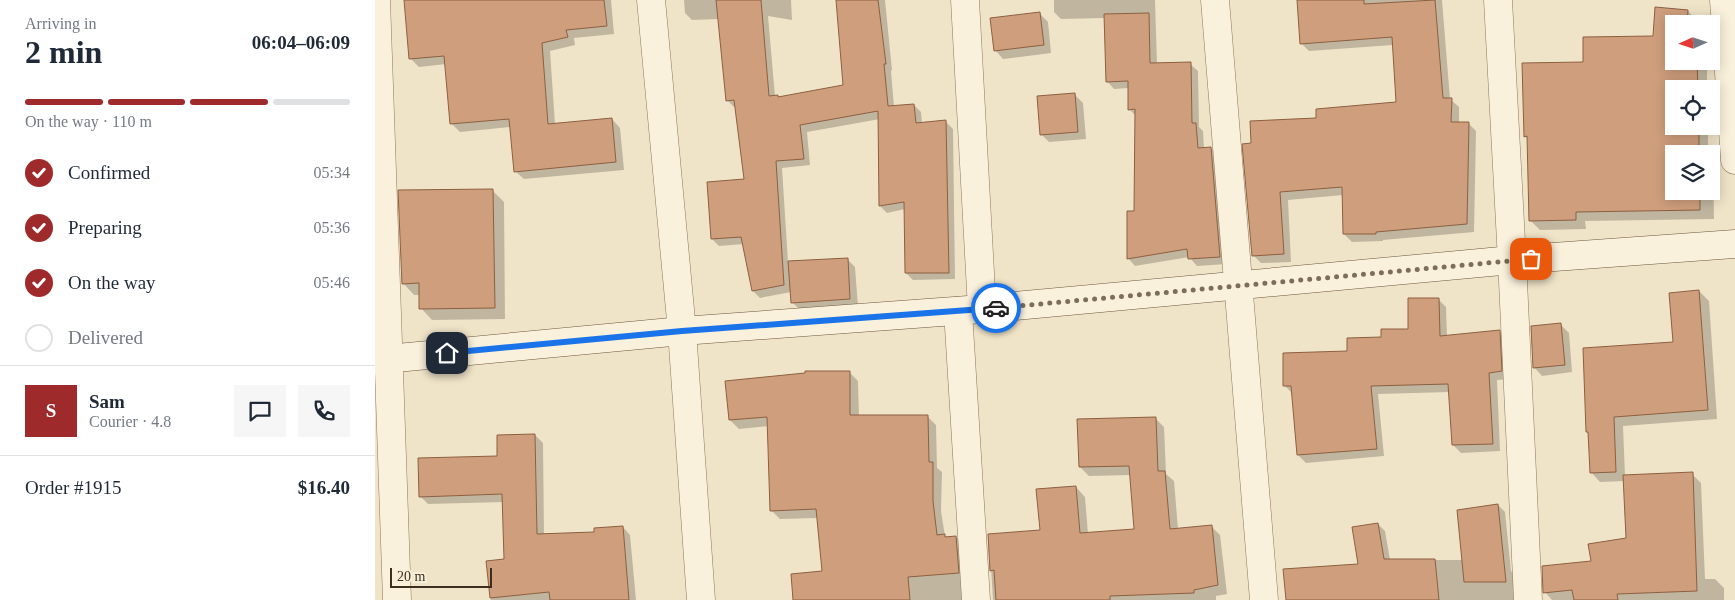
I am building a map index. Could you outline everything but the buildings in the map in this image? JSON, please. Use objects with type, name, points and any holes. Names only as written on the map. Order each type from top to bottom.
[{"type":"street","points":[[376,0],[382,359],[397,600]]},
{"type":"street","points":[[651,0],[682,331],[701,600]]},
{"type":"street","points":[[965,0],[976,600]]},
{"type":"street","points":[[1215,0],[1264,600]]},
{"type":"street","points":[[1498,0],[1528,600]]},
{"type":"street","points":[[1724,0],[1735,160]]},
{"type":"street","points":[[382,359],[682,331],[970,310],[1512,260],[1735,244]]},
{"type":"way so far","points":[[996,308],[1531,259]]},
{"type":"route","points":[[447,353],[682,331],[996,308]]}]
